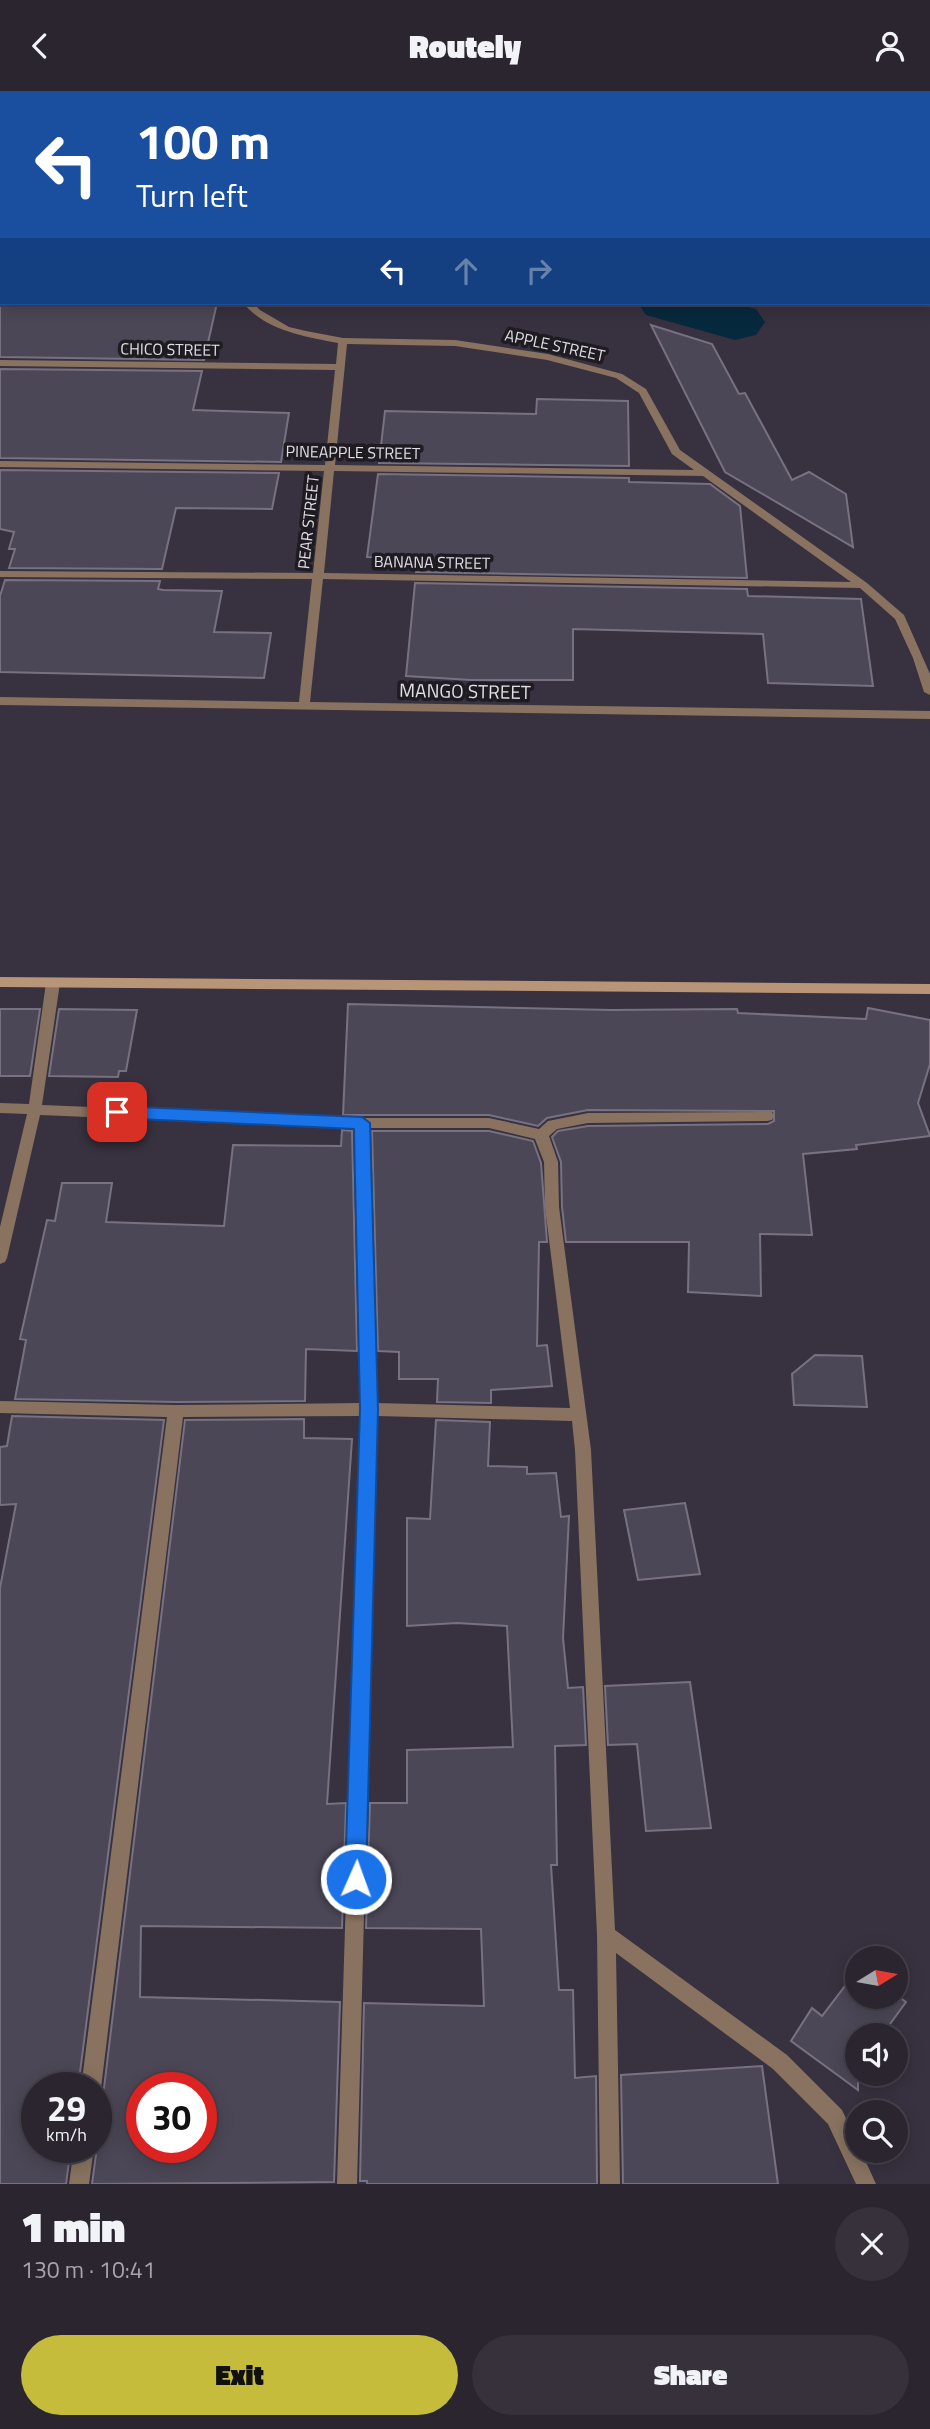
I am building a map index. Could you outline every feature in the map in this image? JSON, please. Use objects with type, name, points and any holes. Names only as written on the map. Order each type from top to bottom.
[{"type":"street","name":"APPLE STREET","points":[[250,305],[286,329],[343,341],[455,343],[548,357],[619,376],[643,391],[676,452],[863,585],[900,617],[919,658],[930,692]]},
{"type":"street","name":"PEAR STREET","points":[[304,706],[343,341]]},
{"type":"street","name":"CHICO STREET","points":[[0,363],[340,367]]},
{"type":"street","name":"PINEAPPLE STREET","points":[[0,464],[705,473]]},
{"type":"street","name":"BANANA STREET","points":[[0,573],[863,585]]},
{"type":"street","name":"MANGO STREET","points":[[0,701],[930,715]]},
{"type":"street","points":[[0,982],[930,989]]},
{"type":"street","points":[[0,1258],[35,1108],[53,983]]},
{"type":"street","points":[[0,1108],[362,1123],[489,1123],[541,1135]]},
{"type":"street","points":[[541,1135],[553,1125],[588,1118],[767,1117]]},
{"type":"street","points":[[347,2184],[369,1409],[362,1123]]},
{"type":"street","points":[[541,1135],[551,1162],[552,1206],[580,1415],[606,1935],[610,2184]]},
{"type":"street","points":[[0,1407],[176,1411],[369,1409],[580,1415]]},
{"type":"street","points":[[93,2072],[176,1411]]},
{"type":"street","points":[[606,1935],[780,2062],[835,2117],[866,2184]]},
{"type":"street","points":[[79,2184],[82,2163]]},
{"type":"building","points":[[0,305],[217,305],[204,360],[0,357]]},
{"type":"building","points":[[651,325],[712,344],[739,394],[745,393],[792,480],[809,472],[846,494],[853,547],[725,472]]},
{"type":"building","points":[[0,369],[202,371],[193,410],[289,413],[281,462],[0,458]]},
{"type":"building","points":[[537,399],[628,401],[629,466],[379,463],[385,411],[536,414]]},
{"type":"building","points":[[0,470],[279,473],[272,509],[176,508],[162,569],[9,568],[15,549],[9,549],[14,532],[0,529]]},
{"type":"building","points":[[378,474],[629,478],[629,482],[710,484],[740,506],[747,578],[416,572],[418,559],[367,557]]},
{"type":"building","points":[[5,580],[160,581],[158,589],[163,590],[222,591],[214,632],[271,633],[264,678],[0,672],[0,596]]},
{"type":"building","points":[[415,583],[747,589],[748,596],[861,599],[873,686],[768,683],[763,634],[573,629],[573,680],[471,680],[406,676]]},
{"type":"building","points":[[348,1004],[611,1010],[737,1009],[738,1013],[866,1019],[868,1008],[930,1020],[930,1064],[918,1103],[930,1136],[856,1145],[857,1149],[803,1154],[812,1235],[760,1234],[761,1296],[688,1292],[689,1242],[566,1242],[561,1162],[552,1137],[558,1131],[588,1126],[768,1124],[774,1121],[774,1111],[588,1110],[547,1118],[538,1126],[489,1115],[343,1115]]},
{"type":"building","points":[[0,1009],[40,1009],[30,1076],[0,1076]]},
{"type":"building","points":[[59,1009],[137,1010],[126,1071],[119,1071],[118,1077],[49,1076]]},
{"type":"building","points":[[342,1130],[352,1131],[357,1351],[306,1349],[305,1401],[15,1399],[26,1340],[20,1339],[47,1220],[55,1221],[62,1183],[112,1183],[106,1222],[224,1226],[233,1145],[341,1146]]},
{"type":"building","points":[[372,1131],[489,1131],[533,1141],[541,1163],[547,1242],[539,1242],[537,1346],[547,1345],[552,1386],[491,1390],[491,1403],[437,1402],[438,1379],[399,1379],[399,1352],[378,1351]]},
{"type":"building","points":[[815,1355],[862,1356],[867,1407],[794,1405],[792,1374]]},
{"type":"building","points":[[12,1416],[164,1420],[80,2072],[21,2072],[21,2163],[69,2163],[66,2184],[0,2184],[0,1588],[16,1504],[0,1505],[0,1447],[7,1446]]},
{"type":"building","points":[[304,1419],[304,1438],[352,1439],[327,1804],[346,1803],[342,1928],[141,1926],[140,1997],[340,2002],[334,2182],[92,2184],[95,2163],[112,2163],[112,2072],[106,2072],[185,1420]]},
{"type":"building","points":[[436,1420],[490,1422],[488,1466],[527,1467],[527,1474],[556,1473],[561,1517],[569,1516],[563,1638],[568,1688],[583,1687],[586,1745],[555,1746],[557,1865],[551,1865],[559,1990],[573,1990],[575,2078],[596,2076],[597,2184],[367,2184],[367,2181],[360,2181],[364,2003],[484,2006],[481,1929],[366,1928],[370,1803],[407,1803],[407,1750],[513,1747],[507,1626],[457,1623],[407,1626],[407,1518],[430,1519]]},
{"type":"building","points":[[685,1503],[700,1574],[638,1580],[624,1510]]},
{"type":"building","points":[[690,1682],[711,1828],[646,1831],[637,1744],[608,1745],[605,1686]]},
{"type":"building","points":[[845,1986],[845,2009],[901,2009],[891,2023],[845,2023],[845,2080],[791,2041],[812,2008],[822,2016]]},
{"type":"building","points":[[762,2066],[778,2184],[623,2184],[621,2075]]},
{"type":"waterway","points":[[674,305],[735,322]]},
{"type":"route","points":[[117,1112],[362,1123],[369,1409],[356,1879]]}]
